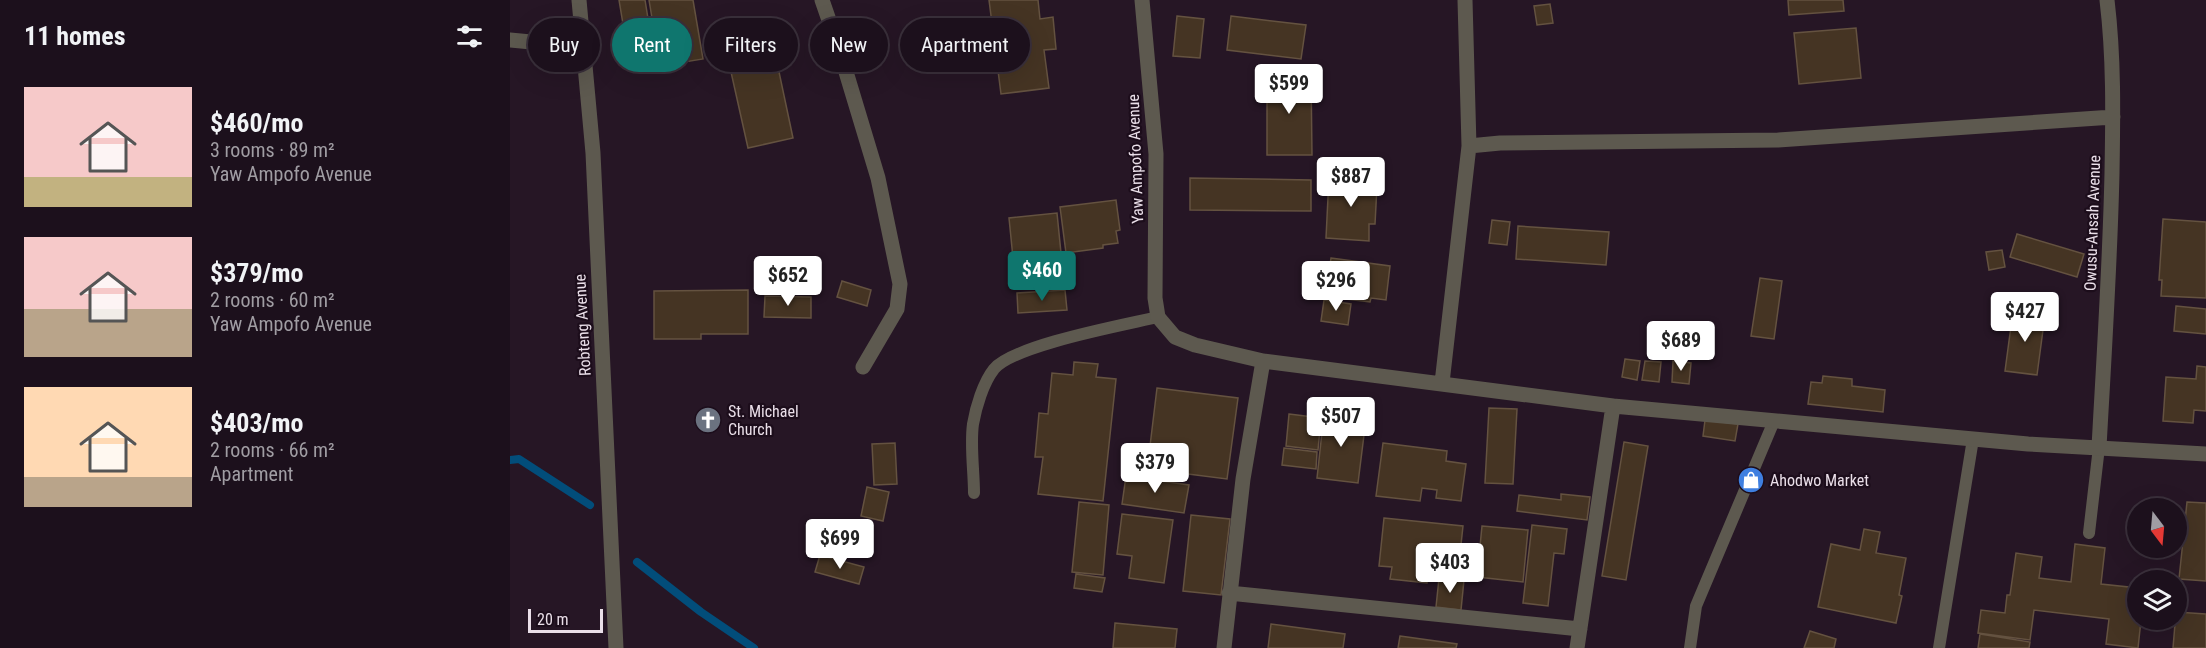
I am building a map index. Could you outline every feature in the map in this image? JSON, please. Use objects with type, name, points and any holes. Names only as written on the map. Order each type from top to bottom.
[{"type":"street","name":"Robteng Avenue","points":[[579,0],[581,18]]},
{"type":"street","points":[[822,0],[878,178],[900,284],[897,309],[862,367]]},
{"type":"street","name":"Yaw Ampofo Avenue","points":[[1142,0],[1156,154],[1155,298],[1158,317]]},
{"type":"street","points":[[1442,383],[1469,146],[1465,0]]},
{"type":"street","name":"Owusu-Ansah Avenue","points":[[2099,447],[2111,243],[2112,43],[2107,0]]},
{"type":"street","points":[[510,40],[528,42]]},
{"type":"street","name":"Robteng Avenue","points":[[585,72],[592,153],[616,648]]},
{"type":"street","points":[[1469,146],[1500,143],[1778,140],[2113,117]]},
{"type":"street","points":[[1158,317],[1175,337],[1195,345],[1263,361],[1613,406],[2028,444],[2206,454]]},
{"type":"street","points":[[1224,648],[1243,479],[1263,361]]},
{"type":"street","points":[[1577,648],[1613,406]]},
{"type":"street","points":[[1229,593],[1580,629]]},
{"type":"lane","points":[[974,493],[973,426],[982,391],[995,368],[1025,350],[1158,317]]},
{"type":"lane","points":[[1690,648],[1696,606],[1773,421]]},
{"type":"lane","points":[[1939,648],[1973,439]]},
{"type":"lane","points":[[2089,533],[2099,447]]},
{"type":"building","points":[[619,0],[645,0],[648,18],[622,18]]},
{"type":"building","points":[[649,0],[693,0],[703,59],[692,61],[692,18],[652,18]]},
{"type":"building","points":[[989,0],[1038,0],[1040,19],[1053,17],[1056,49],[1044,50],[1049,88],[1001,94],[998,72],[1030,72],[1030,18],[991,18]]},
{"type":"building","points":[[1788,0],[1843,0],[1844,11],[1789,15]]},
{"type":"building","points":[[1550,4],[1553,23],[1537,25],[1534,6]]},
{"type":"building","points":[[1177,16],[1204,19],[1200,58],[1173,56]]},
{"type":"building","points":[[1231,16],[1306,25],[1301,59],[1227,50]]},
{"type":"building","points":[[1856,28],[1861,78],[1799,84],[1794,33]]},
{"type":"building","points":[[731,72],[779,72],[793,138],[748,148]]},
{"type":"building","points":[[1311,74],[1312,155],[1267,155],[1267,75]]},
{"type":"building","points":[[1329,177],[1372,179],[1372,186],[1377,186],[1375,224],[1369,224],[1369,241],[1326,238]]},
{"type":"building","points":[[1190,178],[1311,180],[1311,211],[1190,210]]},
{"type":"building","points":[[1116,200],[1120,230],[1116,231],[1118,243],[1103,245],[1103,248],[1066,253],[1060,207]]},
{"type":"building","points":[[1057,213],[1064,283],[1016,288],[1009,218]]},
{"type":"building","points":[[2163,219],[2206,222],[2206,298],[2161,296],[2162,280],[2159,280]]},
{"type":"building","points":[[1492,220],[1510,222],[1507,245],[1489,243]]},
{"type":"building","points":[[1518,226],[1609,232],[1606,265],[1516,259]]},
{"type":"building","points":[[2017,234],[2084,254],[2077,277],[2010,257]]},
{"type":"building","points":[[2002,250],[2005,267],[1989,270],[1986,252]]},
{"type":"building","points":[[1331,258],[1390,266],[1386,300],[1371,298],[1370,302],[1338,298],[1338,294],[1326,292]]},
{"type":"building","points":[[1760,278],[1782,281],[1774,339],[1751,336]]},
{"type":"building","points":[[842,281],[871,290],[867,306],[837,297]]},
{"type":"building","points":[[748,290],[748,334],[701,334],[701,339],[654,339],[654,291]]},
{"type":"building","points":[[1065,290],[1067,310],[1018,313],[1017,293]]},
{"type":"building","points":[[765,296],[811,297],[811,318],[764,317]]},
{"type":"building","points":[[1324,300],[1351,304],[1348,325],[1321,321]]},
{"type":"building","points":[[2176,306],[2206,309],[2206,334],[2174,331]]},
{"type":"building","points":[[2013,311],[2045,315],[2037,375],[2005,371]]},
{"type":"building","points":[[1625,359],[1640,361],[1637,380],[1622,377]]},
{"type":"building","points":[[1645,361],[1661,362],[1659,382],[1642,380]]},
{"type":"building","points":[[1673,361],[1691,363],[1689,384],[1672,382]]},
{"type":"building","points":[[1074,362],[1098,364],[1096,377],[1116,379],[1103,501],[1038,494],[1043,457],[1035,457],[1039,413],[1048,414],[1052,373],[1073,375]]},
{"type":"building","points":[[2197,366],[2206,367],[2206,411],[2194,410],[2193,423],[2163,421],[2166,377],[2196,379]]},
{"type":"building","points":[[1823,376],[1852,379],[1852,386],[1885,390],[1883,412],[1808,404],[1811,382],[1822,383]]},
{"type":"building","points":[[1157,388],[1238,398],[1227,479],[1133,467],[1136,444],[1150,446]]},
{"type":"building","points":[[1489,408],[1517,409],[1513,484],[1485,483]]},
{"type":"building","points":[[1289,414],[1321,418],[1318,450],[1286,446]]},
{"type":"building","points":[[1324,414],[1366,419],[1358,483],[1317,478]]},
{"type":"building","points":[[1705,420],[1738,424],[1735,441],[1703,436]]},
{"type":"building","points":[[1624,442],[1648,446],[1626,580],[1602,576]]},
{"type":"building","points":[[895,443],[897,484],[874,485],[872,444]]},
{"type":"building","points":[[1383,443],[1447,451],[1446,461],[1466,464],[1461,501],[1436,498],[1437,490],[1422,488],[1420,501],[1376,496]]},
{"type":"building","points":[[1284,448],[1317,452],[1316,469],[1282,465]]},
{"type":"building","points":[[1126,476],[1189,485],[1184,513],[1122,504]]},
{"type":"building","points":[[867,487],[889,492],[883,521],[861,516]]},
{"type":"building","points":[[1561,494],[1590,497],[1587,520],[1517,511],[1519,495],[1561,500]]},
{"type":"building","points":[[1079,502],[1109,505],[1103,575],[1072,572]]},
{"type":"building","points":[[2187,502],[2206,503],[2206,581],[2187,580],[2187,570],[2180,570],[2181,558],[2187,558]]},
{"type":"building","points":[[1122,514],[1173,520],[1164,583],[1129,578],[1132,556],[1117,554]]},
{"type":"building","points":[[1191,515],[1230,519],[1221,595],[1183,591]]},
{"type":"building","points":[[1384,518],[1463,526],[1458,573],[1428,570],[1427,583],[1390,579],[1392,567],[1379,566]]},
{"type":"building","points":[[1532,525],[1567,529],[1564,554],[1554,553],[1548,606],[1523,603]]},
{"type":"building","points":[[1482,526],[1528,530],[1523,582],[1477,577]]},
{"type":"building","points":[[1864,529],[1880,532],[1876,553],[1906,558],[1899,595],[1902,596],[1896,623],[1818,607],[1831,544],[1860,550]]},
{"type":"building","points":[[2075,544],[2105,548],[2101,584],[2127,587],[2127,630],[2140,630],[2138,648],[2106,644],[2109,619],[2034,610],[2030,640],[1978,633],[1981,610],[2005,613],[2016,553],[2042,557],[2039,578],[2071,582]]},
{"type":"building","points":[[820,555],[864,567],[859,584],[815,572]]},
{"type":"building","points":[[1076,574],[1105,578],[1102,592],[1074,588]]},
{"type":"building","points":[[1439,578],[1464,580],[1461,610],[1436,607]]},
{"type":"building","points":[[2187,613],[2206,614],[2206,648],[2173,648],[2174,630],[2187,630]]},
{"type":"building","points":[[1115,623],[1177,629],[1175,648],[1113,648]]},
{"type":"building","points":[[1271,624],[1345,634],[1343,648],[1268,648]]},
{"type":"building","points":[[1810,631],[1836,639],[1834,648],[1804,648]]},
{"type":"building","points":[[1980,634],[2030,642],[2029,648],[1978,648]]},
{"type":"building","points":[[1400,636],[1457,644],[1456,648],[1398,648]]},
{"type":"waterway","points":[[510,460],[519,459],[590,505]]},
{"type":"waterway","points":[[637,562],[701,612],[754,648]]},
{"type":"place","name":"St. Michael Church","points":[[708,420]]},
{"type":"place","name":"Ahodwo Market","points":[[1751,480]]}]
